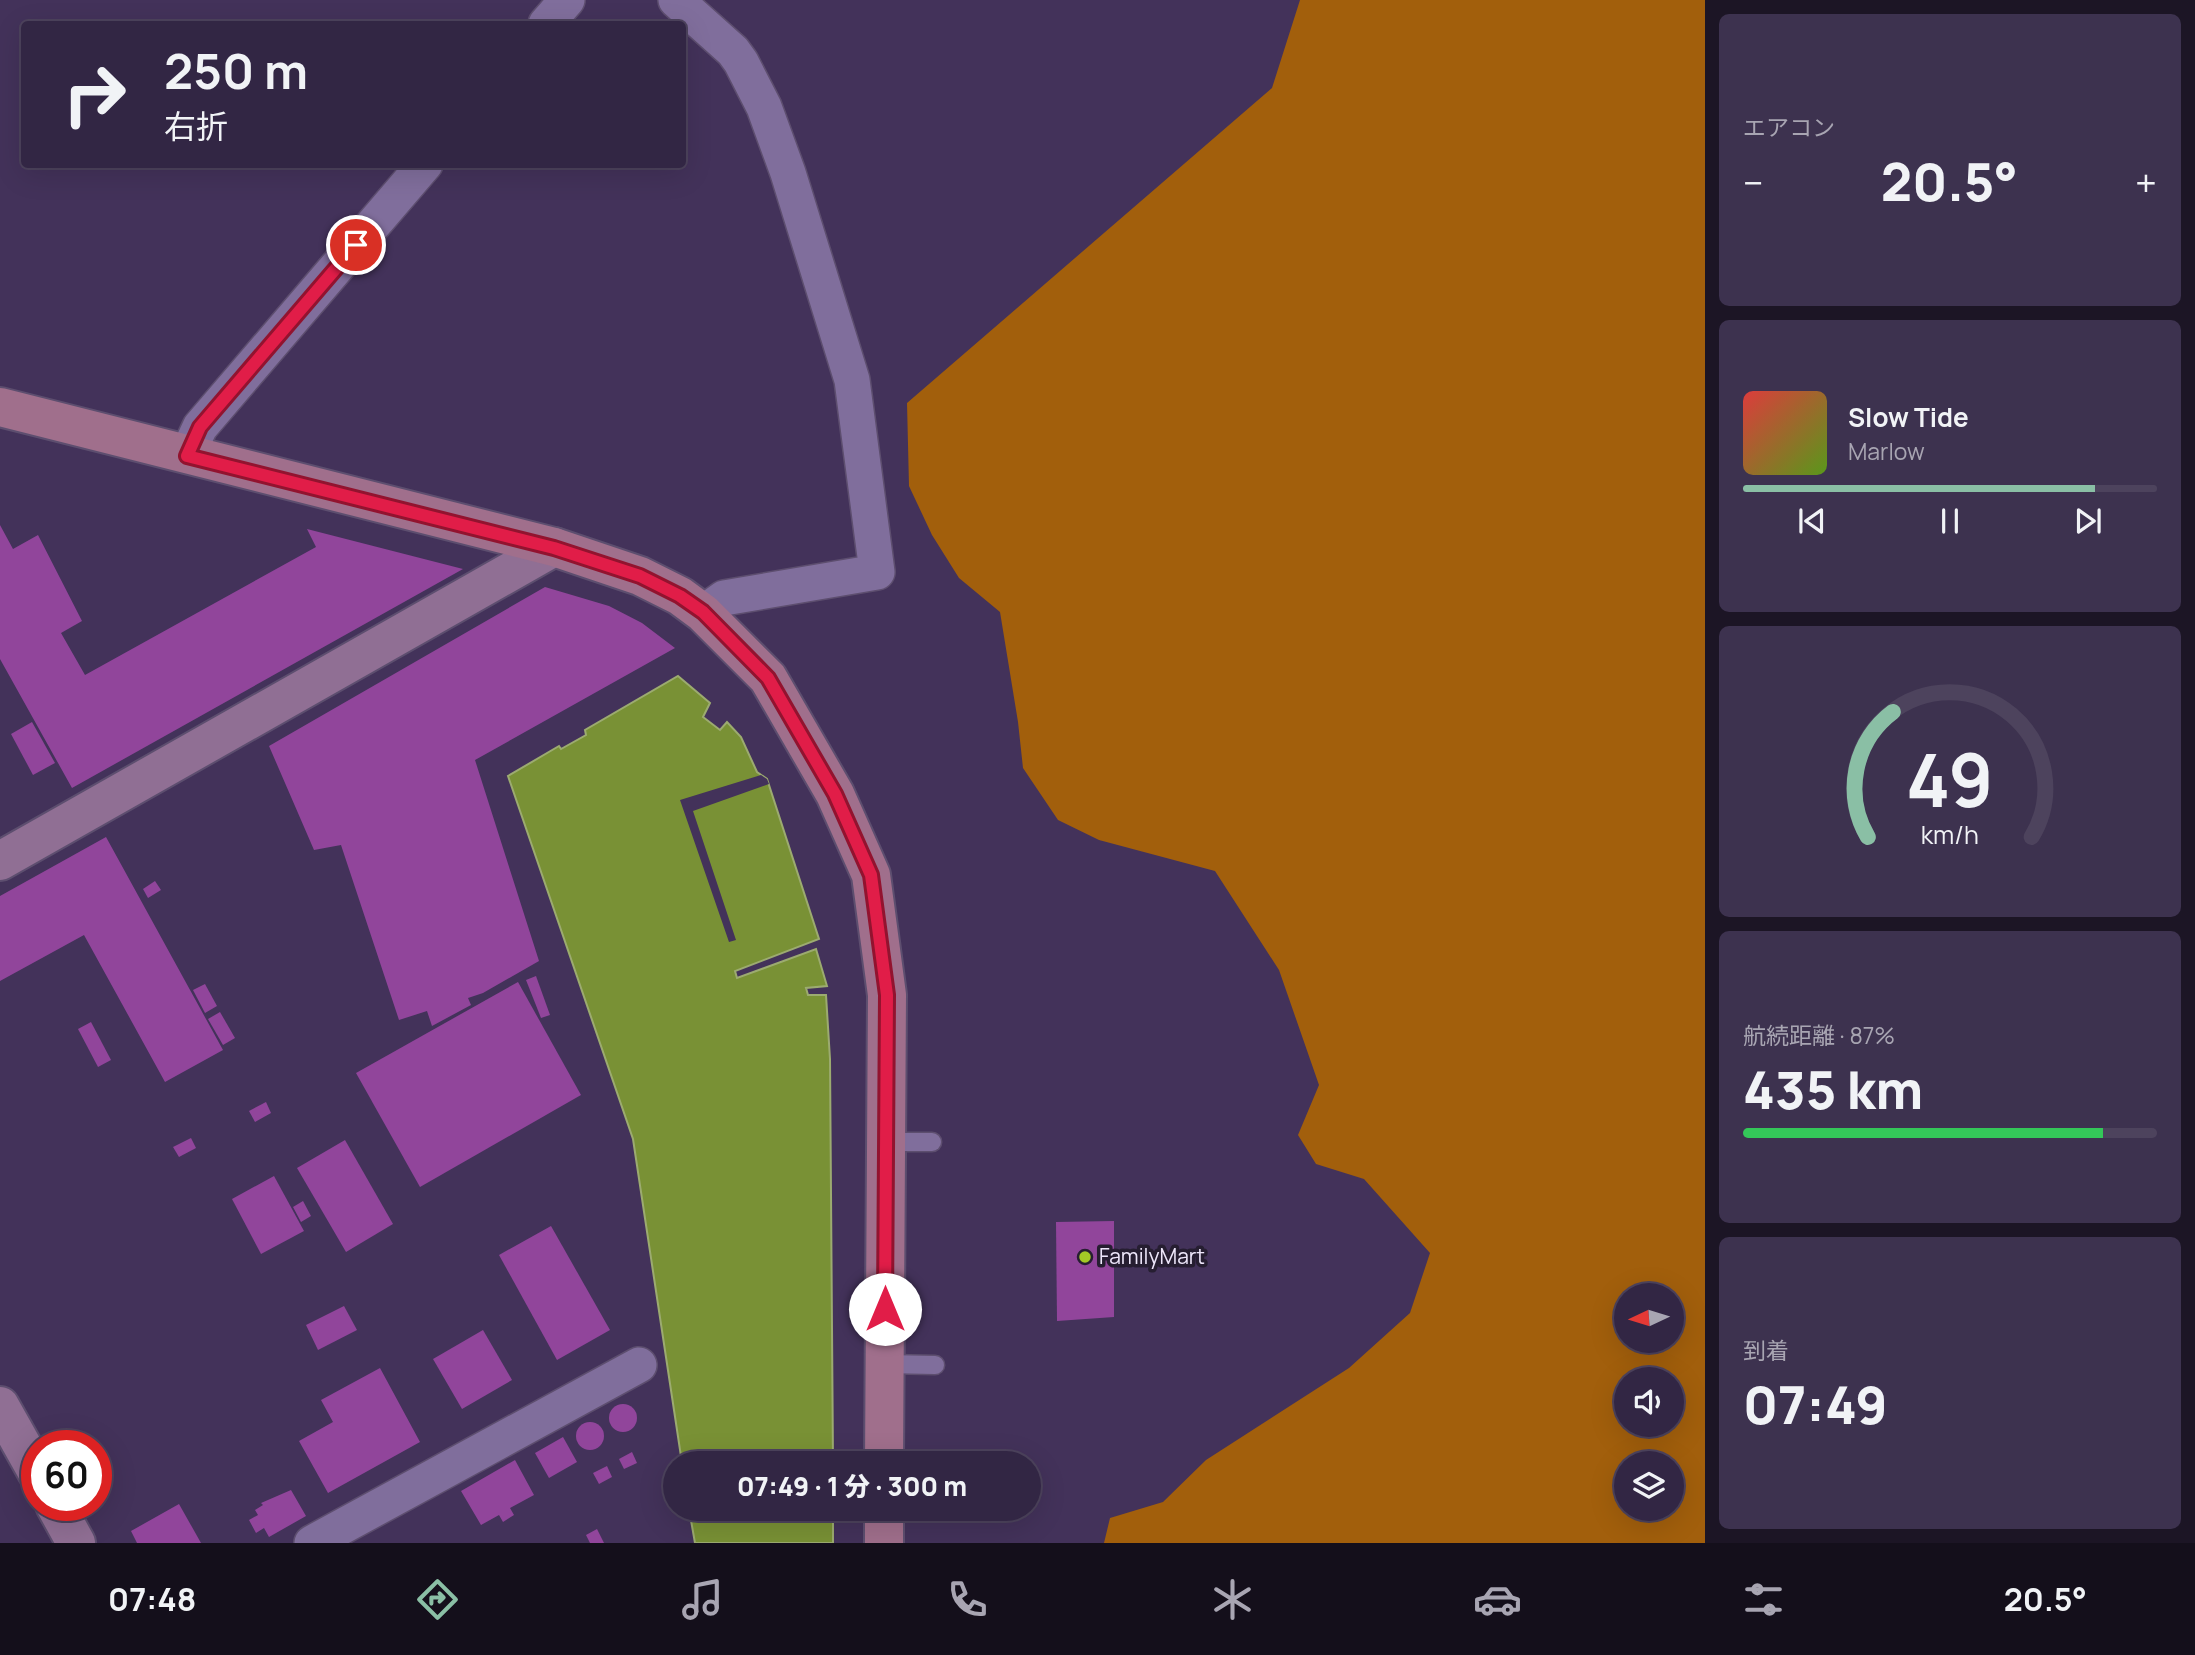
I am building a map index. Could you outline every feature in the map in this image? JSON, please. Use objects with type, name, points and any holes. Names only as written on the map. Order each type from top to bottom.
[{"type":"main road","points":[[0,407],[554,548],[640,576],[680,596],[703,612],[768,678],[835,794],[871,875],[887,995],[884,1451]]},
{"type":"main road","points":[[884,1521],[884,1543]]},
{"type":"street","points":[[548,21],[566,0]]},
{"type":"street","points":[[676,0],[733,51],[741,62],[764,107],[788,173],[852,380],[877,572],[724,598],[703,612]]},
{"type":"street","points":[[187,456],[200,427],[422,168]]},
{"type":"street","points":[[0,861],[554,548]]},
{"type":"street","points":[[312,1543],[639,1365]]},
{"type":"street","points":[[0,1406],[21,1443]]},
{"type":"street","points":[[64,1521],[76,1543]]},
{"type":"lane","points":[[886,1142],[932,1142]]},
{"type":"lane","points":[[885,1364],[935,1365]]},
{"type":"shaded area","points":[[1300,0],[1705,0],[1705,1543],[1104,1543],[1110,1518],[1163,1502],[1206,1460],[1349,1368],[1410,1313],[1430,1253],[1364,1179],[1316,1164],[1298,1135],[1319,1085],[1279,970],[1215,871],[1099,840],[1058,820],[1023,768],[1000,612],[959,578],[932,535],[909,486],[907,403],[1272,88]]},
{"type":"shaded area","points":[[678,676],[710,703],[703,717],[720,730],[727,722],[741,737],[757,772],[767,779],[819,939],[735,971],[737,978],[816,949],[827,986],[806,988],[808,995],[826,995],[830,1059],[833,1451],[680,1451],[633,1139],[508,776],[559,746],[561,749],[586,735],[585,730]]},
{"type":"shaded area","points":[[691,1521],[833,1521],[833,1543],[695,1543]]},
{"type":"pier","points":[[761,775],[769,784],[693,811],[736,940],[729,942],[680,800]]},
{"type":"building","points":[[0,525],[13,549],[38,535],[82,621],[61,633],[85,675],[316,547],[307,529],[463,569],[72,788],[0,659]]},
{"type":"building","points":[[545,587],[609,606],[642,623],[675,648],[475,760],[539,961],[483,993],[468,998],[471,1005],[432,1026],[427,1011],[399,1020],[341,845],[314,850],[269,746]]},
{"type":"building","points":[[32,722],[55,763],[33,775],[11,734]]},
{"type":"building","points":[[106,837],[223,1050],[165,1082],[84,935],[0,981],[0,896]]},
{"type":"building","points":[[155,881],[161,890],[148,898],[143,889]]},
{"type":"building","points":[[536,976],[550,1015],[541,1018],[526,980]]},
{"type":"building","points":[[518,982],[581,1095],[420,1187],[356,1073]]},
{"type":"building","points":[[205,984],[217,1006],[205,1013],[193,990]]},
{"type":"building","points":[[220,1012],[235,1038],[223,1045],[208,1019]]},
{"type":"building","points":[[91,1022],[111,1060],[98,1067],[78,1029]]},
{"type":"building","points":[[266,1102],[271,1113],[255,1122],[249,1111]]},
{"type":"building","points":[[191,1138],[196,1148],[179,1157],[173,1147]]},
{"type":"building","points":[[345,1140],[393,1224],[346,1252],[297,1168]]},
{"type":"building","points":[[274,1176],[304,1231],[261,1254],[232,1199]]},
{"type":"building","points":[[303,1201],[311,1216],[301,1222],[293,1207]]},
{"type":"building","name":"FamilyMart","points":[[1114,1221],[1114,1317],[1057,1321],[1056,1222]]},
{"type":"building","points":[[551,1226],[610,1330],[557,1360],[499,1255]]},
{"type":"building","points":[[344,1306],[357,1330],[318,1350],[306,1325]]},
{"type":"building","points":[[483,1330],[512,1380],[462,1409],[433,1359]]},
{"type":"building","points":[[380,1368],[420,1442],[328,1493],[299,1441],[333,1422],[321,1400]]},
{"type":"building","points":[[623,1404],[633,1408],[637,1418],[633,1428],[623,1432],[613,1428],[609,1418],[613,1408]]},
{"type":"building","points":[[590,1422],[600,1426],[604,1436],[600,1446],[590,1450],[580,1446],[576,1436],[580,1426]]},
{"type":"building","points":[[563,1437],[577,1462],[549,1478],[535,1453]]},
{"type":"building","points":[[632,1452],[637,1463],[624,1469],[619,1459]]},
{"type":"building","points":[[515,1460],[534,1495],[510,1508],[514,1515],[503,1522],[499,1515],[481,1525],[461,1491]]},
{"type":"building","points":[[607,1466],[612,1477],[599,1484],[593,1473]]},
{"type":"building","points":[[291,1490],[306,1516],[269,1537],[264,1528],[256,1533],[249,1520],[258,1515],[255,1510],[263,1505],[261,1503]]},
{"type":"building","points":[[179,1504],[201,1543],[137,1543],[131,1531]]},
{"type":"building","points":[[597,1529],[604,1543],[590,1543],[586,1535]]},
{"type":"place","name":"FamilyMart","points":[[1085,1257]]},
{"type":"route","points":[[356,245],[200,427],[187,456],[554,548],[640,576],[680,596],[703,612],[768,678],[835,794],[871,875],[887,995],[885,1309]]}]
